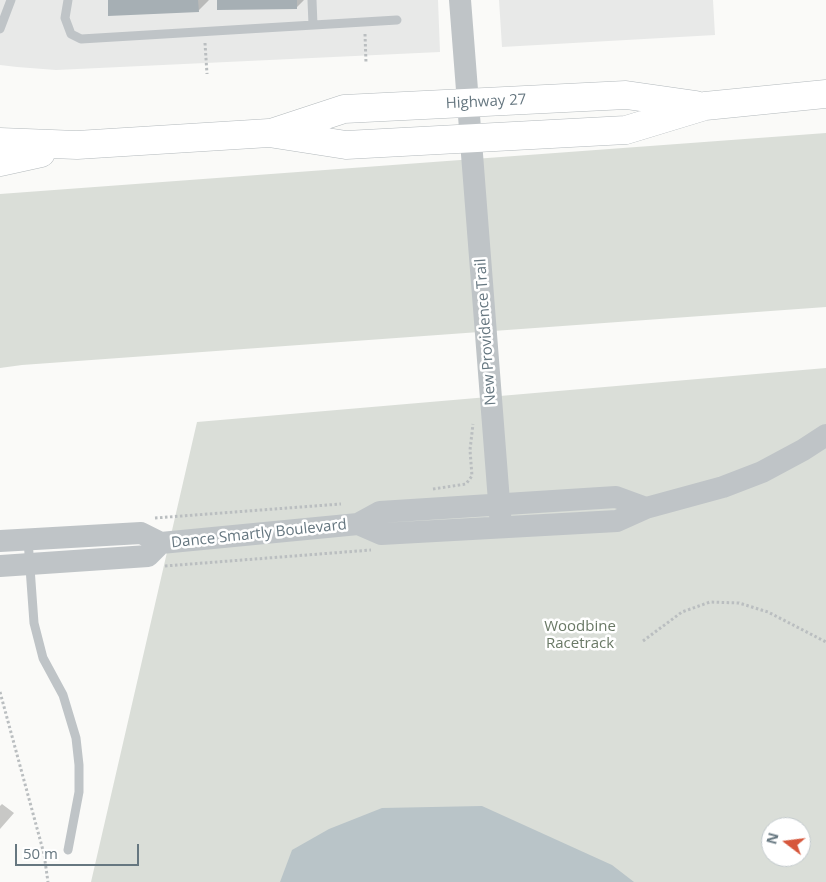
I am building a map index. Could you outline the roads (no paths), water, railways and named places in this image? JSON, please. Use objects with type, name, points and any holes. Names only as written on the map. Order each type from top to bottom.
[{"type":"main road","name":"Highway 27","points":[[4,146],[77,145],[269,133],[346,145],[626,130],[705,106],[826,94]]},
{"type":"main road","name":"Highway 27","points":[[269,133],[344,109],[626,95],[705,106]]},
{"type":"street","name":"New Providence Trail","points":[[460,0],[501,527]]},
{"type":"street","name":"Dance Smartly Boulevard","points":[[358,524],[381,534],[617,522],[646,508],[723,487],[762,472],[826,435]]},
{"type":"street","name":"Dance Smartly Boulevard","points":[[0,541],[141,534],[161,543],[358,524],[380,512],[616,498],[646,508]]},
{"type":"street","name":"Dance Smartly Boulevard","points":[[0,566],[148,556],[161,543]]},
{"type":"lane","points":[[0,29],[11,0]]},
{"type":"lane","points":[[68,0],[65,18],[71,34],[81,39],[397,20]]},
{"type":"lane","points":[[312,0],[313,25]]},
{"type":"lane","points":[[28,540],[34,623],[43,658],[63,695],[76,738],[79,792],[68,850]]},
{"type":"park label","name":"Woodbine Racetrack","points":[[580,636]]}]
